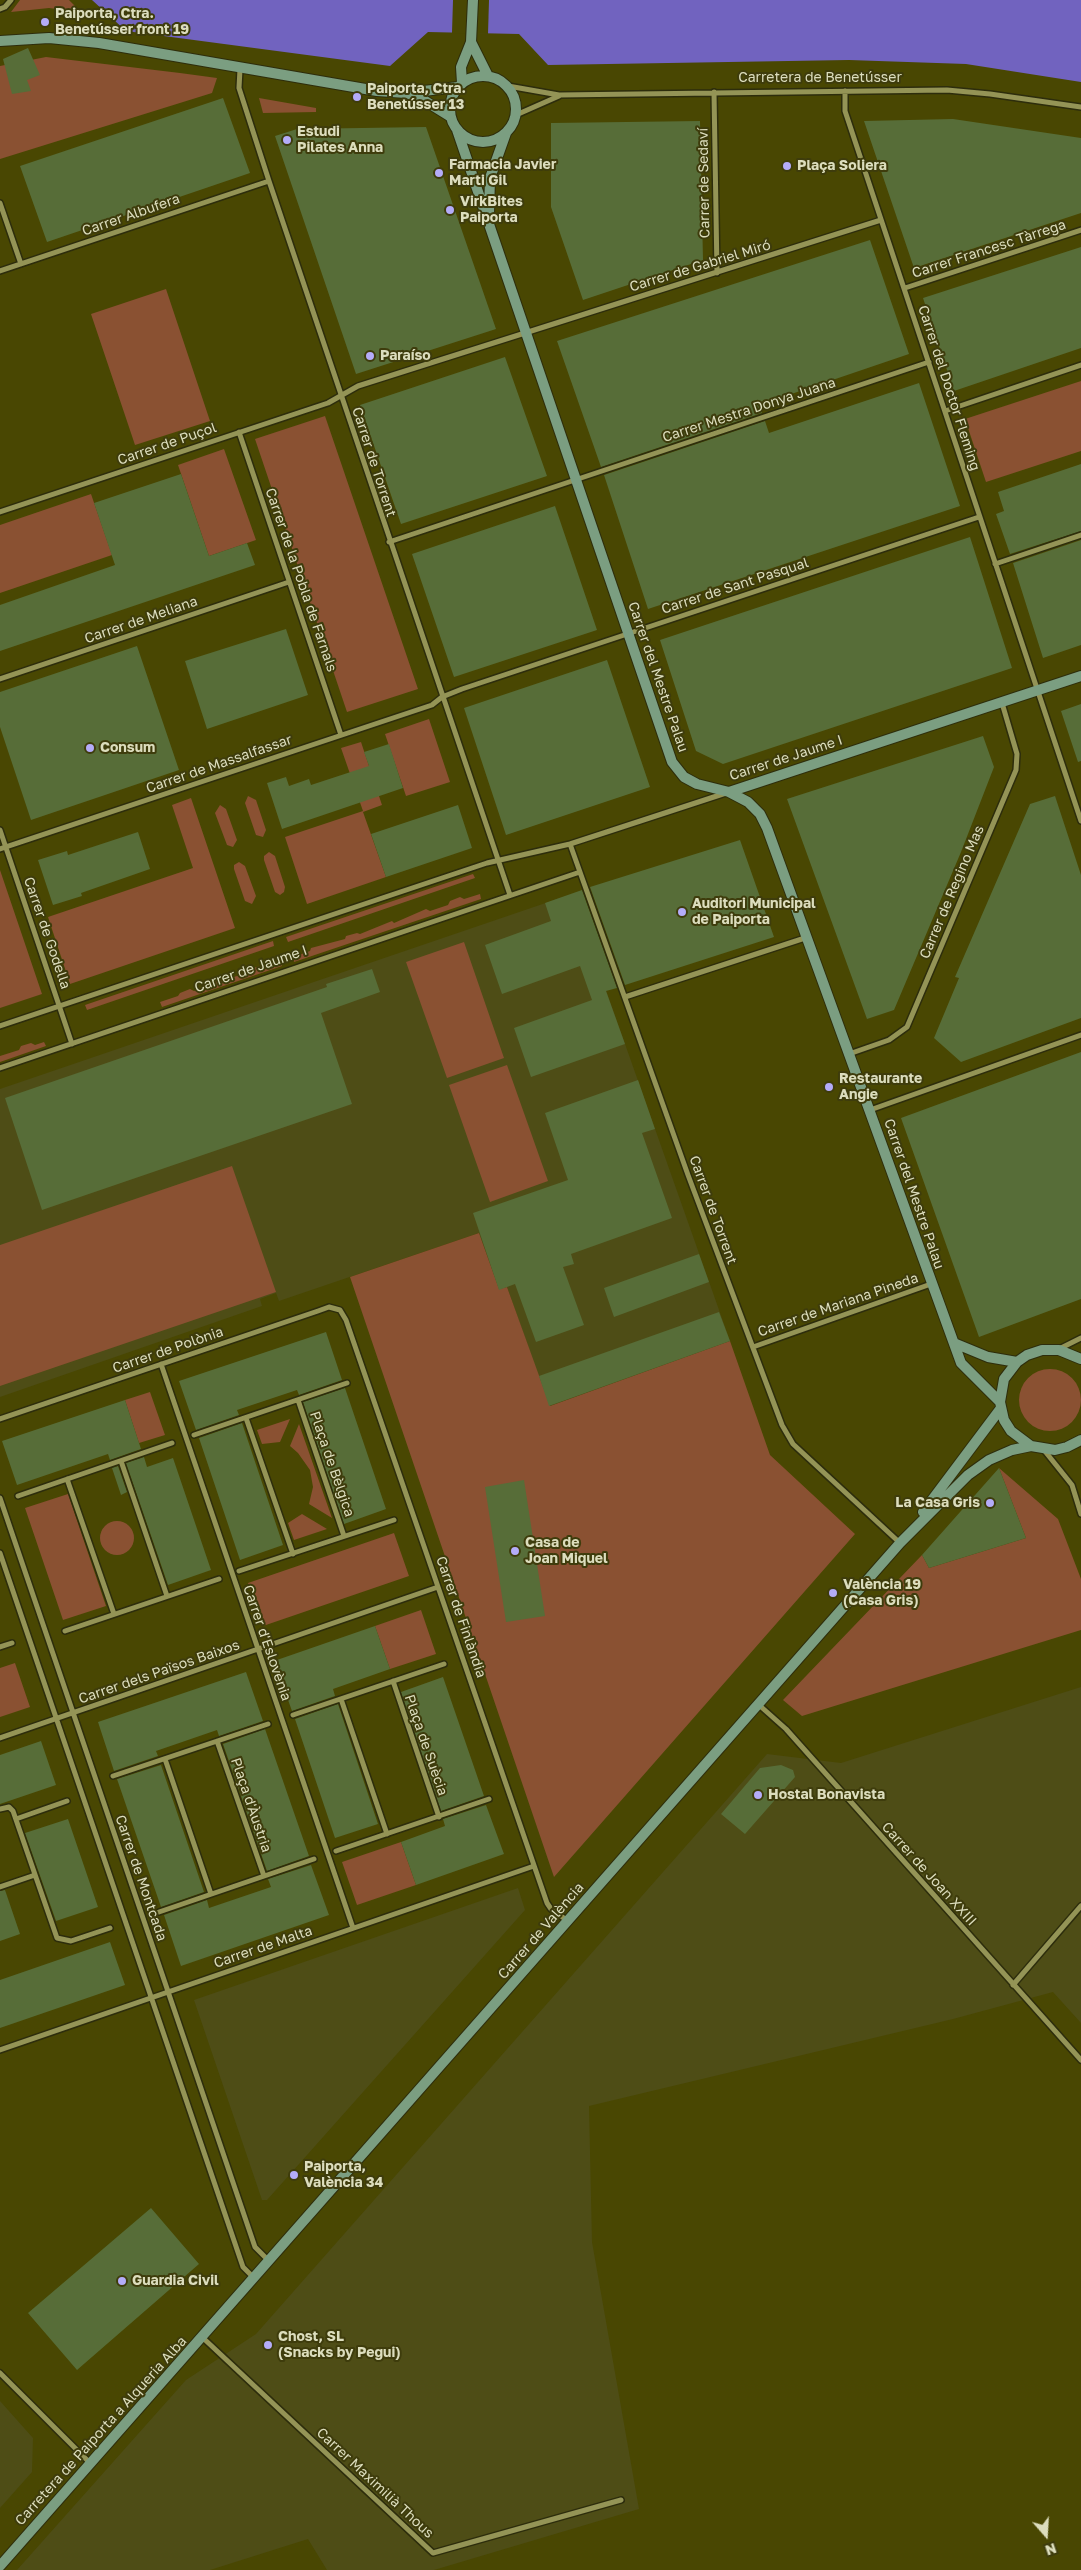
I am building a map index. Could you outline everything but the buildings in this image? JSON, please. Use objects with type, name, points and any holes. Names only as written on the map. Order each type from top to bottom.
[{"type":"street","points":[[0,9],[5,7],[11,0]]},
{"type":"street","points":[[450,117],[452,96],[460,85],[461,67],[471,38],[473,0]]},
{"type":"street","points":[[0,41],[49,38],[90,42],[240,69],[360,88],[406,93],[422,99],[450,117],[457,130],[477,142],[493,140],[506,133],[516,115],[516,104],[508,86]]},
{"type":"street","points":[[406,93],[460,85],[477,76],[488,76],[471,38]]},
{"type":"street","name":"Carrer de Torrent","points":[[240,69],[239,88],[269,181],[389,542],[498,860]]},
{"type":"street","name":"Carretera de Benetússer","points":[[488,76],[499,79],[508,86],[559,95],[947,90],[1081,107]]},
{"type":"street","name":"Carrer del Doctor Fleming","points":[[845,91],[845,111],[1081,821]]},
{"type":"street","name":"Carrer de Sedaví","points":[[714,92],[718,273]]},
{"type":"street","name":"Carretera de Benetússer","points":[[516,115],[559,95]]},
{"type":"street","name":"Carrer del Mestre Palau","points":[[457,130],[672,762],[684,777],[697,784],[728,792],[748,802],[760,814],[808,937],[931,1284],[961,1363],[1000,1405]]},
{"type":"street","name":"Carrer del Mestre Palau","points":[[490,224],[490,178],[506,133]]},
{"type":"street","name":"Carrer Albufera","points":[[0,271],[269,181]]},
{"type":"street","points":[[0,203],[20,264]]},
{"type":"street","name":"Carrer de Gabriel Miró","points":[[341,396],[355,387],[526,331],[718,273],[881,220]]},
{"type":"street","name":"Carrer Francesc Tàrrega","points":[[905,288],[1081,230]]},
{"type":"street","name":"Carrer Mestra Donya Juana","points":[[389,542],[929,362]]},
{"type":"street","points":[[945,411],[1081,365]]},
{"type":"street","name":"Carrer de Puçol","points":[[0,512],[328,403],[341,396]]},
{"type":"street","name":"Carrer de la Pobla de Farnals","points":[[239,432],[341,735]]},
{"type":"street","name":"Carrer de Sant Pasqual","points":[[442,697],[979,517]]},
{"type":"street","points":[[995,564],[1081,535]]},
{"type":"street","name":"Carrer de Meliana","points":[[0,679],[289,582]]},
{"type":"street","name":"Carrer de Jaume I","points":[[0,1026],[498,860],[570,844],[1081,676]]},
{"type":"street","name":"Carrer de Massalfassar","points":[[3,848],[432,704],[442,697]]},
{"type":"street","name":"Carrer de Regino Mas","points":[[849,1054],[889,1040],[907,1027],[911,1018],[1016,770],[1017,754],[1002,703]]},
{"type":"street","name":"Carrer de Godella","points":[[0,830],[3,848],[72,1044]]},
{"type":"street","name":"Carrer de Torrent","points":[[570,844],[743,1326],[753,1347],[782,1425],[793,1444],[900,1543]]},
{"type":"street","points":[[498,860],[510,895]]},
{"type":"street","name":"Carrer de Jaume I","points":[[0,1068],[580,872]]},
{"type":"street","points":[[625,997],[808,937]]},
{"type":"street","points":[[870,1110],[1081,1035]]},
{"type":"street","name":"Carrer de Mariana Pineda","points":[[753,1347],[931,1284]]},
{"type":"street","name":"Carrer de Polònia","points":[[0,1419],[329,1308],[337,1308],[343,1313]]},
{"type":"street","name":"Carrer de Finlàndia","points":[[343,1313],[534,1866],[551,1909],[568,1921]]},
{"type":"street","points":[[1059,1350],[1081,1338]]},
{"type":"street","points":[[954,1343],[988,1357],[1017,1362]]},
{"type":"street","points":[[1081,1359],[1059,1350],[1042,1350],[1027,1355],[1017,1362],[1004,1379],[1000,1405],[1011,1431],[1031,1446],[1044,1450],[1067,1448],[1081,1440]]},
{"type":"street","name":"Carrer d'Eslovènia","points":[[160,1364],[353,1928]]},
{"type":"street","name":"Plaça de Bèlgica","points":[[194,1436],[347,1383]]},
{"type":"street","name":"Plaça de Bèlgica","points":[[298,1400],[344,1536]]},
{"type":"street","name":"Carrer de València","points":[[900,1543],[1000,1405]]},
{"type":"street","points":[[246,1418],[293,1554]]},
{"type":"street","points":[[18,1496],[172,1443]]},
{"type":"street","name":"Carrer de València","points":[[202,2337],[900,1543],[968,1475],[989,1460],[1012,1450],[1031,1446]]},
{"type":"street","points":[[1044,1450],[1072,1485],[1081,1514]]},
{"type":"street","points":[[121,1461],[167,1596]]},
{"type":"street","points":[[67,1479],[114,1614]]},
{"type":"street","name":"Carrer de Montcada","points":[[0,1498],[255,2247],[269,2261]]},
{"type":"street","name":"Plaça de Bèlgica","points":[[239,1571],[394,1520]]},
{"type":"street","name":"Carrer de Montcada","points":[[0,1553],[243,2266],[254,2278]]},
{"type":"street","points":[[65,1631],[219,1579]]},
{"type":"street","name":"Carrer dels Països Baixos","points":[[0,1738],[438,1587]]},
{"type":"street","points":[[0,1647],[12,1643]]},
{"type":"street","name":"Plaça de Suècia","points":[[293,1715],[444,1664]]},
{"type":"street","name":"Plaça de Suècia","points":[[392,1681],[439,1817]]},
{"type":"street","points":[[341,1699],[387,1834]]},
{"type":"street","name":"Carrer de Joan XXIII","points":[[759,1705],[786,1729],[1081,2060]]},
{"type":"street","points":[[113,1776],[268,1724]]},
{"type":"street","name":"Plaça d'Àustria","points":[[217,1741],[264,1876]]},
{"type":"street","points":[[165,1759],[212,1894]]},
{"type":"street","name":"Plaça de Suècia","points":[[336,1851],[489,1799]]},
{"type":"street","points":[[16,1819],[67,1801]]},
{"type":"street","points":[[0,1809],[11,1809],[16,1819],[57,1938],[71,1942],[110,1928]]},
{"type":"street","points":[[159,1912],[314,1859]]},
{"type":"street","name":"Carrer de Malta","points":[[0,2050],[534,1866]]},
{"type":"street","points":[[0,1887],[35,1875]]},
{"type":"street","points":[[1013,1985],[1081,1906]]},
{"type":"street","name":"Carretera de Paiporta a Alqueria Alba","points":[[0,2566],[202,2337]]},
{"type":"street","name":"Carrer Maximilià Thous","points":[[202,2337],[433,2553],[621,2500]]},
{"type":"street","points":[[0,2373],[90,2463]]},
{"type":"shaded area","points":[[20,0],[69,0],[81,12],[49,8],[11,12]]},
{"type":"shaded area","points":[[92,0],[1081,0],[1081,82],[966,64],[849,60],[548,65],[519,34],[428,32],[390,66],[126,31]]},
{"type":"shaded area","points":[[46,57],[217,78],[212,93],[0,159],[0,66]]},
{"type":"shaded area","points":[[259,98],[316,108],[316,112],[263,113]]},
{"type":"shaded area","points":[[166,289],[210,421],[135,445],[91,314]]},
{"type":"shaded area","points":[[1081,381],[1081,451],[986,482],[965,419]]},
{"type":"shaded area","points":[[325,416],[418,689],[347,712],[255,439]]},
{"type":"shaded area","points":[[224,449],[256,540],[209,556],[178,465]]},
{"type":"shaded area","points":[[91,494],[112,555],[0,593],[0,525]]},
{"type":"shaded area","points":[[429,719],[450,782],[406,796],[385,734]]},
{"type":"shaded area","points":[[361,742],[382,805],[363,812],[386,877],[307,904],[285,837],[363,811],[341,748]]},
{"type":"shaded area","points":[[248,796],[256,800],[266,830],[263,837],[256,835],[245,803]]},
{"type":"shaded area","points":[[191,798],[235,928],[70,984],[48,917],[193,868],[172,805]]},
{"type":"shaded area","points":[[220,805],[226,809],[237,840],[233,847],[227,845],[215,813]]},
{"type":"shaded area","points":[[269,852],[275,856],[285,887],[284,892],[280,895],[275,892],[264,860],[264,856]]},
{"type":"shaded area","points":[[239,862],[245,866],[256,896],[252,904],[245,901],[234,869],[234,865]]},
{"type":"shaded area","points":[[0,870],[42,994],[0,1008]]},
{"type":"shaded area","points":[[473,874],[475,878],[288,942],[286,937]]},
{"type":"shaded area","points":[[480,894],[481,899],[294,962],[293,957],[310,951],[311,948],[345,939],[346,936],[360,934],[392,921],[394,923],[426,909],[430,911],[448,905],[450,901],[460,897],[464,899]]},
{"type":"shaded area","points":[[572,894],[730,1341],[549,1406],[507,1287],[499,1290],[479,1233],[279,1301],[276,1293],[260,1299],[262,1306],[0,1397],[0,1089]]},
{"type":"shaded area","points":[[273,941],[274,946],[87,1010],[85,1005]]},
{"type":"shaded area","points":[[464,942],[504,1058],[447,1078],[406,962]]},
{"type":"shaded area","points":[[280,961],[282,966],[162,1007],[160,1002],[178,996],[180,993],[190,989],[194,991],[214,984],[215,981],[225,977],[228,979],[249,972],[249,969]]},
{"type":"shaded area","points":[[44,1042],[46,1046],[0,1062],[0,1056],[19,1050],[21,1046]]},
{"type":"shaded area","points":[[507,1065],[548,1181],[490,1202],[449,1085]]},
{"type":"shaded area","points":[[232,1166],[276,1292],[0,1386],[0,1245]]},
{"type":"shaded area","points":[[479,1233],[499,1289],[507,1287],[550,1406],[730,1341],[770,1455],[855,1534],[554,1877],[350,1277]]},
{"type":"shaded area","points":[[1044,1369],[1056,1369],[1072,1378],[1079,1388],[1081,1400],[1079,1412],[1072,1422],[1056,1431],[1044,1431],[1033,1426],[1024,1417],[1019,1406],[1019,1394],[1024,1383],[1033,1374]]},
{"type":"shaded area","points":[[150,1392],[165,1435],[139,1443],[125,1400]]},
{"type":"shaded area","points":[[290,1419],[280,1442],[262,1444],[257,1430]]},
{"type":"shaded area","points":[[299,1424],[332,1518],[309,1504],[313,1487],[310,1470],[298,1453],[290,1446]]},
{"type":"shaded area","points":[[999,1468],[1058,1519],[1081,1579],[1081,1630],[802,1716],[783,1700],[922,1555],[929,1568],[1026,1538]]},
{"type":"shaded area","points":[[68,1494],[106,1606],[63,1620],[25,1508]]},
{"type":"shaded area","points":[[302,1514],[327,1529],[294,1540],[288,1523]]},
{"type":"shaded area","points":[[117,1521],[124,1522],[129,1526],[133,1531],[133,1545],[129,1550],[124,1554],[117,1555],[110,1554],[105,1550],[101,1545],[100,1538],[101,1531],[105,1526],[110,1522]]},
{"type":"shaded area","points":[[394,1533],[409,1576],[263,1626],[248,1583]]},
{"type":"shaded area","points":[[421,1610],[436,1654],[390,1669],[375,1626]]},
{"type":"shaded area","points":[[15,1663],[30,1707],[0,1717],[0,1668]]},
{"type":"shaded area","points":[[1081,1687],[1081,2023],[1053,1992],[953,2019],[589,2106],[592,2242],[639,2509],[434,2570],[327,2570],[308,2539],[210,2570],[17,2570],[186,2380],[256,2334],[767,1754],[841,1763]]},
{"type":"shaded area","points":[[401,1842],[416,1885],[357,1905],[342,1862]]},
{"type":"shaded area","points":[[518,1888],[525,1910],[267,2200],[262,2200],[194,2000]]},
{"type":"shaded area","points":[[0,2401],[33,2438],[32,2472],[0,2508]]},
{"type":"pier","points":[[453,0],[489,0],[488,34],[452,33]]},
{"type":"place","name":"Paiporta, Ctra. Benetússer front 19","points":[[45,22]]},
{"type":"place","name":"Paiporta, Ctra. Benetússer 13","points":[[357,97]]},
{"type":"place","name":"Estudi Pilates Anna","points":[[287,140]]},
{"type":"place","name":"Plaça Soliera","points":[[787,166]]},
{"type":"place","name":"Farmacia Javier Marti Gil","points":[[439,173]]},
{"type":"place","name":"VirkBites Paiporta","points":[[450,210]]},
{"type":"place","name":"Paraíso","points":[[370,356]]},
{"type":"place","name":"Consum","points":[[90,748]]},
{"type":"place","name":"Auditori Municipal de Paiporta","points":[[682,912]]},
{"type":"place","name":"Restaurante Angie","points":[[829,1087]]},
{"type":"place","name":"La Casa Gris","points":[[990,1503]]},
{"type":"place","name":"Casa de Joan Miquel","points":[[515,1551]]},
{"type":"place","name":"València 19 (Casa Gris)","points":[[833,1593]]},
{"type":"place","name":"Hostal Bonavista","points":[[758,1795]]},
{"type":"place","name":"Paiporta, València 34","points":[[294,2175]]},
{"type":"place","name":"Guardia Civil","points":[[122,2281]]},
{"type":"place","name":"Chost, SL (Snacks by Pegui)","points":[[268,2345]]}]
